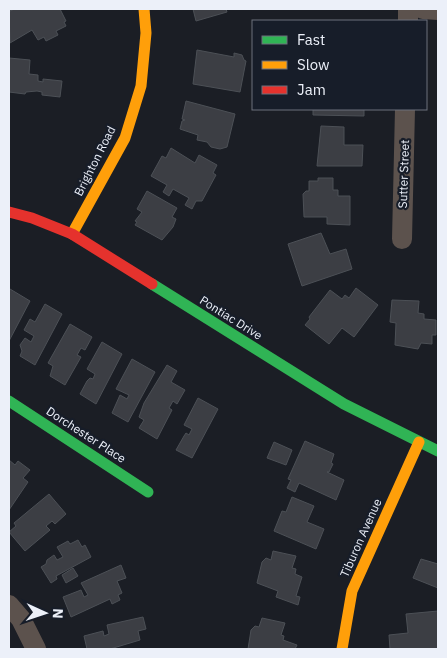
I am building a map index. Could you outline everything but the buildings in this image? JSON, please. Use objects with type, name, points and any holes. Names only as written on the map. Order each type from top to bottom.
[{"type":"street","name":"Brighton Road","points":[[72,234],[125,138],[141,86],[146,33],[144,9]]},
{"type":"street","points":[[424,9],[438,10]]},
{"type":"street","name":"Sutter Street","points":[[402,239],[405,110]]},
{"type":"street","name":"Pontiac Drive","points":[[9,212],[32,218],[72,234],[344,404],[438,452]]},
{"type":"street","name":"Dorchester Place","points":[[9,401],[148,492]]},
{"type":"street","name":"Tiburon Avenue","points":[[342,649],[352,591],[419,442]]},
{"type":"street","points":[[9,606],[21,619],[36,649]]},
{"type":"traffic: fast","points":[[152,284],[344,404],[438,451]]},
{"type":"traffic: fast","points":[[9,401],[148,492]]},
{"type":"traffic: slow","points":[[72,234],[125,138],[141,86],[146,33],[144,9]]},
{"type":"traffic: slow","points":[[342,649],[352,591],[419,442]]},
{"type":"traffic: jam","points":[[9,212],[32,218],[72,234],[152,284]]}]
